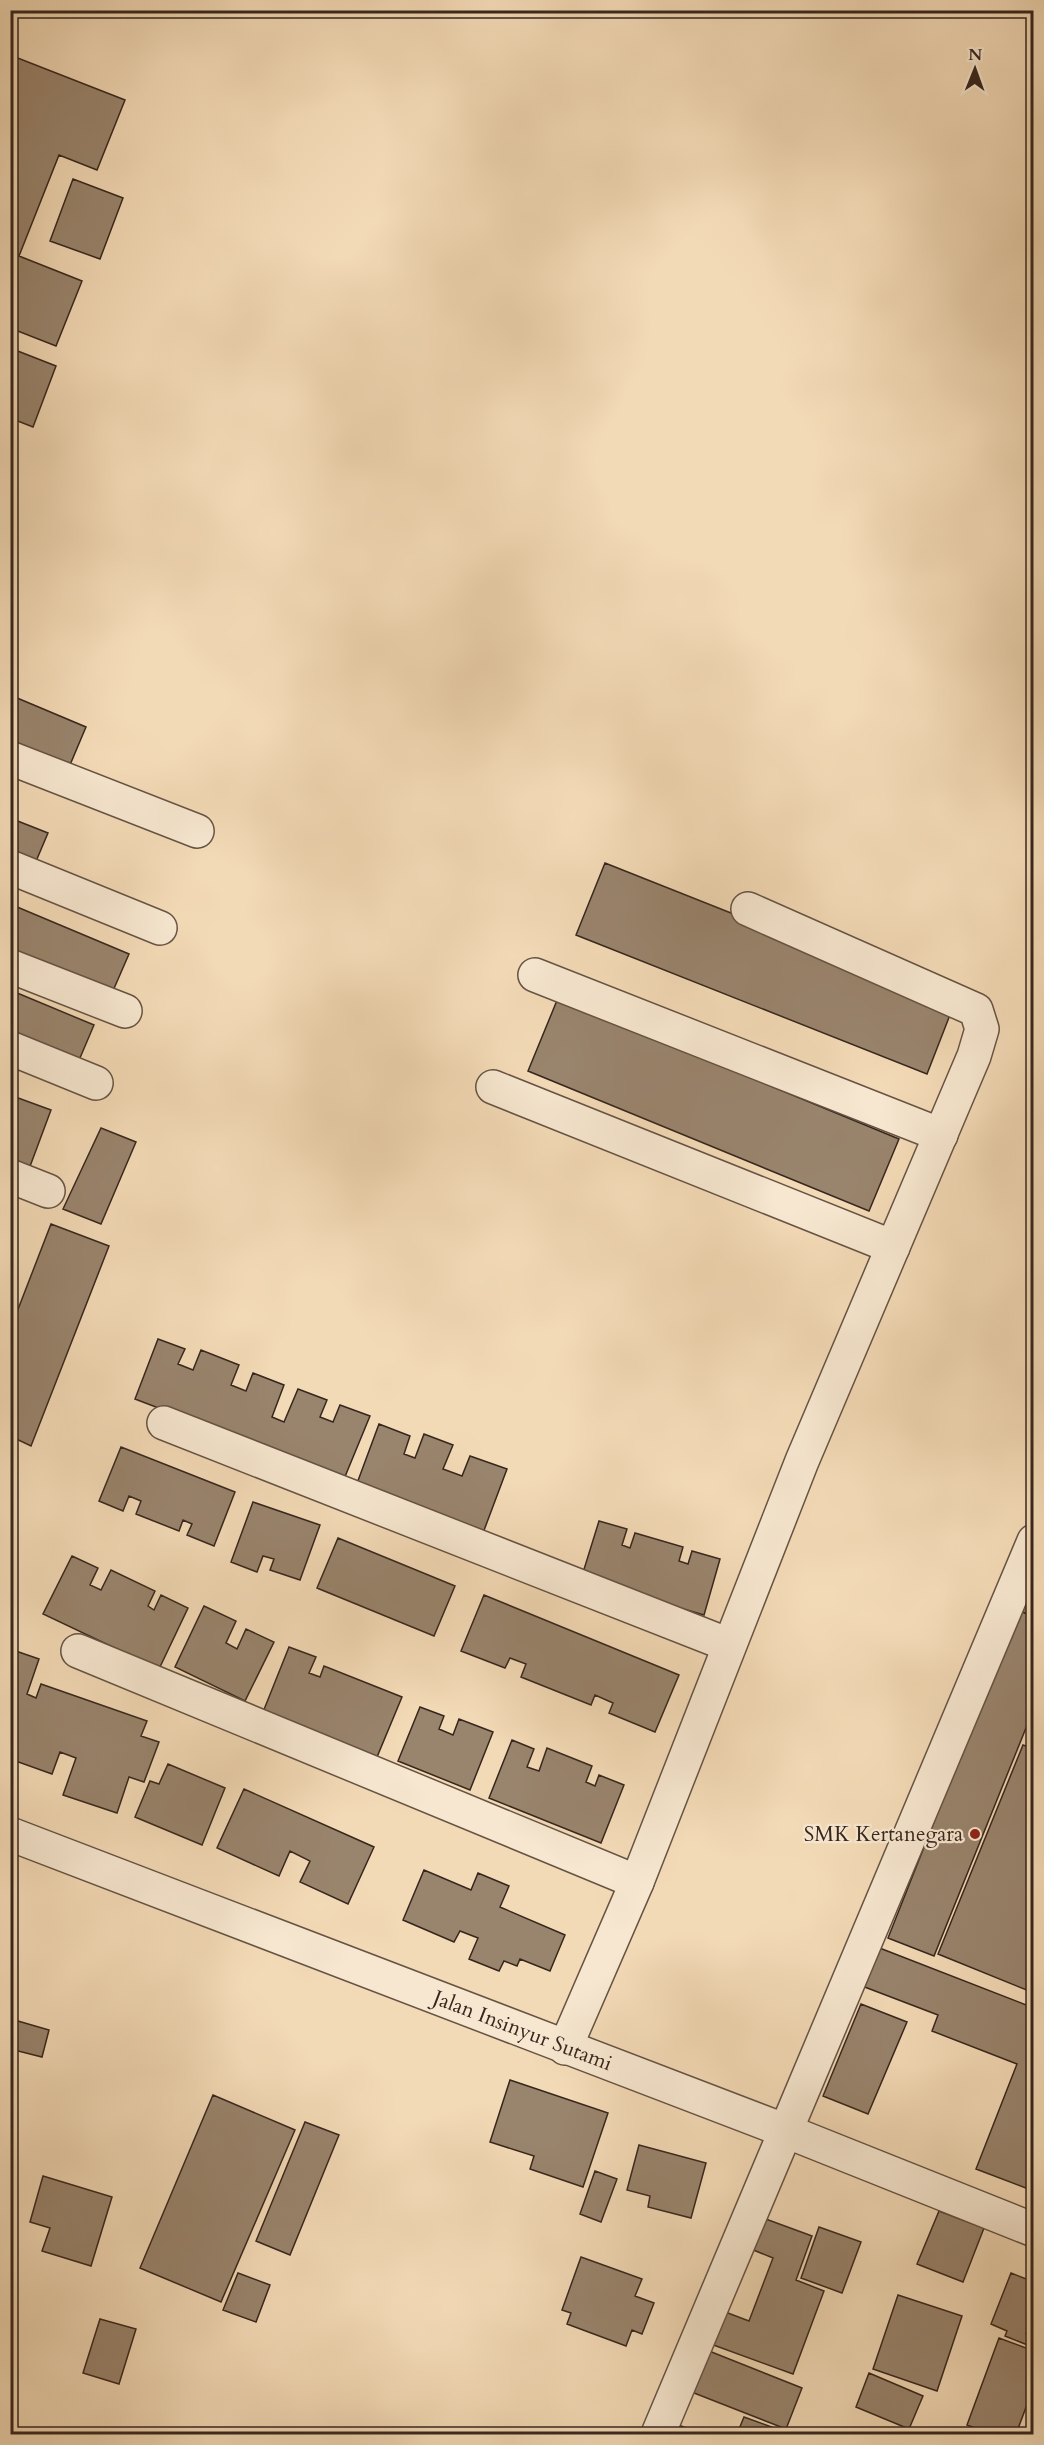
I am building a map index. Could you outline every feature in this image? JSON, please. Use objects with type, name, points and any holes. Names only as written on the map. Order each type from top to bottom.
[{"type":"street","points":[[10,758],[197,831]]},
{"type":"street","points":[[10,867],[160,928]]},
{"type":"street","points":[[565,2048],[637,1882],[802,1461],[974,1056],[982,1029],[976,1010],[748,909]]},
{"type":"street","points":[[10,966],[125,1011]]},
{"type":"street","points":[[535,975],[941,1135]]},
{"type":"street","points":[[10,1048],[96,1083]]},
{"type":"street","points":[[493,1087],[893,1247]]},
{"type":"street","points":[[10,1176],[48,1191]]},
{"type":"street","points":[[164,1423],[729,1645]]},
{"type":"street","points":[[658,2434],[1034,1541]]},
{"type":"street","points":[[78,1651],[637,1882]]},
{"type":"street","name":"Jalan Insinyur Sutami","points":[[10,1834],[786,2131],[1034,2230]]},
{"type":"building","points":[[10,55],[125,100],[97,170],[59,155],[19,256],[82,281],[56,346],[10,328]]},
{"type":"building","points":[[73,179],[123,198],[100,259],[50,241]]},
{"type":"building","points":[[10,348],[56,366],[33,427],[10,418]]},
{"type":"building","points":[[10,695],[86,727],[67,772],[10,748]]},
{"type":"building","points":[[10,818],[48,833],[34,866],[10,856]]},
{"type":"building","points":[[605,863],[955,1002],[927,1074],[576,935]]},
{"type":"building","points":[[10,904],[129,954],[109,1000],[10,958]]},
{"type":"building","points":[[10,990],[94,1025],[74,1072],[10,1045]]},
{"type":"building","points":[[558,998],[899,1139],[869,1211],[528,1071]]},
{"type":"building","points":[[10,1095],[51,1110],[29,1169],[10,1162]]},
{"type":"building","points":[[101,1128],[136,1142],[101,1224],[63,1209]]},
{"type":"building","points":[[51,1224],[109,1246],[31,1446],[10,1436],[10,1330]]},
{"type":"building","points":[[158,1339],[185,1349],[178,1364],[193,1370],[201,1350],[239,1365],[231,1385],[246,1391],[253,1373],[284,1385],[272,1417],[284,1422],[298,1389],[327,1400],[320,1417],[333,1422],[340,1405],[370,1416],[344,1479],[135,1399]]},
{"type":"building","points":[[379,1424],[410,1436],[404,1454],[415,1458],[424,1434],[453,1445],[443,1469],[462,1476],[470,1456],[507,1469],[483,1533],[356,1486]]},
{"type":"building","points":[[121,1447],[235,1492],[214,1546],[187,1535],[192,1524],[183,1520],[179,1531],[136,1514],[141,1501],[129,1496],[123,1511],[99,1501]]},
{"type":"building","points":[[253,1502],[320,1525],[300,1580],[270,1570],[274,1559],[263,1556],[257,1572],[231,1562]]},
{"type":"building","points":[[599,1521],[627,1529],[622,1545],[630,1548],[635,1533],[683,1547],[679,1561],[688,1564],[692,1551],[720,1559],[704,1615],[581,1579]]},
{"type":"building","points":[[338,1538],[455,1586],[434,1636],[317,1588]]},
{"type":"building","points":[[72,1556],[98,1568],[90,1585],[101,1590],[111,1570],[155,1591],[148,1606],[154,1610],[161,1595],[188,1608],[159,1669],[43,1614]]},
{"type":"building","points":[[1034,1572],[1034,1617],[1018,1610]]},
{"type":"building","points":[[484,1595],[679,1675],[655,1732],[609,1713],[613,1703],[595,1695],[591,1705],[521,1677],[526,1664],[510,1658],[505,1668],[461,1651]]},
{"type":"building","points":[[204,1606],[236,1621],[226,1643],[237,1649],[246,1629],[274,1642],[245,1701],[175,1667]]},
{"type":"building","points":[[1018,1610],[1034,1617],[1034,1708],[934,1956],[888,1938]]},
{"type":"building","points":[[289,1647],[316,1657],[309,1673],[320,1677],[324,1666],[402,1697],[377,1757],[263,1712]]},
{"type":"building","points":[[10,1649],[39,1659],[27,1694],[36,1698],[41,1684],[147,1721],[141,1736],[159,1742],[144,1782],[129,1777],[117,1813],[63,1795],[76,1758],[60,1752],[52,1774],[10,1759],[10,1716],[16,1700],[10,1698]]},
{"type":"building","points":[[420,1707],[444,1716],[439,1729],[453,1735],[459,1719],[493,1732],[470,1790],[398,1761]]},
{"type":"building","points":[[512,1740],[534,1749],[527,1767],[539,1771],[547,1748],[592,1766],[586,1782],[595,1786],[599,1775],[624,1785],[601,1843],[489,1798]]},
{"type":"building","points":[[1023,1745],[1034,1749],[1034,1993],[938,1954]]},
{"type":"building","points":[[168,1764],[225,1788],[202,1845],[135,1817],[150,1781],[159,1784]]},
{"type":"building","points":[[244,1789],[374,1847],[348,1904],[300,1882],[310,1861],[290,1851],[279,1876],[217,1848]]},
{"type":"building","points":[[424,1870],[471,1890],[478,1873],[509,1886],[500,1907],[565,1935],[550,1971],[520,1959],[517,1966],[504,1961],[499,1971],[469,1959],[478,1938],[460,1931],[454,1942],[403,1920]]},
{"type":"building","points":[[877,1947],[1034,2008],[1034,2182],[1031,2190],[976,2169],[1017,2064],[932,2031],[938,2015],[862,1986]]},
{"type":"building","points":[[861,2004],[907,2022],[868,2114],[823,2096]]},
{"type":"building","points":[[11,2019],[49,2030],[42,2057],[10,2049]]},
{"type":"building","points":[[510,2080],[608,2113],[583,2187],[530,2169],[534,2156],[490,2142]]},
{"type":"building","points":[[213,2095],[295,2130],[221,2302],[140,2268]]},
{"type":"building","points":[[305,2122],[339,2135],[290,2255],[256,2241]]},
{"type":"building","points":[[639,2145],[706,2163],[691,2218],[648,2207],[650,2196],[627,2190]]},
{"type":"building","points":[[595,2171],[617,2179],[601,2222],[580,2214]]},
{"type":"building","points":[[43,2176],[112,2197],[91,2266],[42,2251],[50,2228],[30,2222]]},
{"type":"building","points":[[939,2211],[984,2228],[963,2282],[917,2264]]},
{"type":"building","points":[[763,2218],[812,2236],[796,2280],[824,2291],[793,2374],[708,2343],[720,2310],[749,2321],[773,2258],[751,2249]]},
{"type":"building","points":[[819,2227],[861,2242],[842,2293],[801,2278]]},
{"type":"building","points":[[581,2257],[642,2279],[635,2296],[654,2303],[642,2334],[632,2330],[626,2346],[567,2324],[571,2313],[562,2310]]},
{"type":"building","points":[[238,2273],[270,2285],[256,2322],[223,2310]]},
{"type":"building","points":[[1011,2273],[1034,2282],[1034,2315],[1026,2334],[1034,2337],[1030,2346],[1005,2336],[1007,2331],[991,2324]]},
{"type":"building","points":[[898,2295],[962,2316],[937,2391],[873,2369]]},
{"type":"building","points":[[100,2319],[136,2329],[119,2384],[83,2373]]},
{"type":"building","points":[[999,2338],[1034,2351],[1034,2386],[1016,2434],[991,2434],[967,2425]]},
{"type":"building","points":[[699,2347],[802,2388],[786,2429],[689,2391],[676,2424],[694,2431],[692,2434],[664,2434]]},
{"type":"building","points":[[869,2373],[923,2396],[909,2429],[856,2407]]},
{"type":"building","points":[[744,2417],[777,2429],[775,2434],[737,2434]]},
{"type":"place","name":"SMK Kertanegara","points":[[975,1834]]}]
